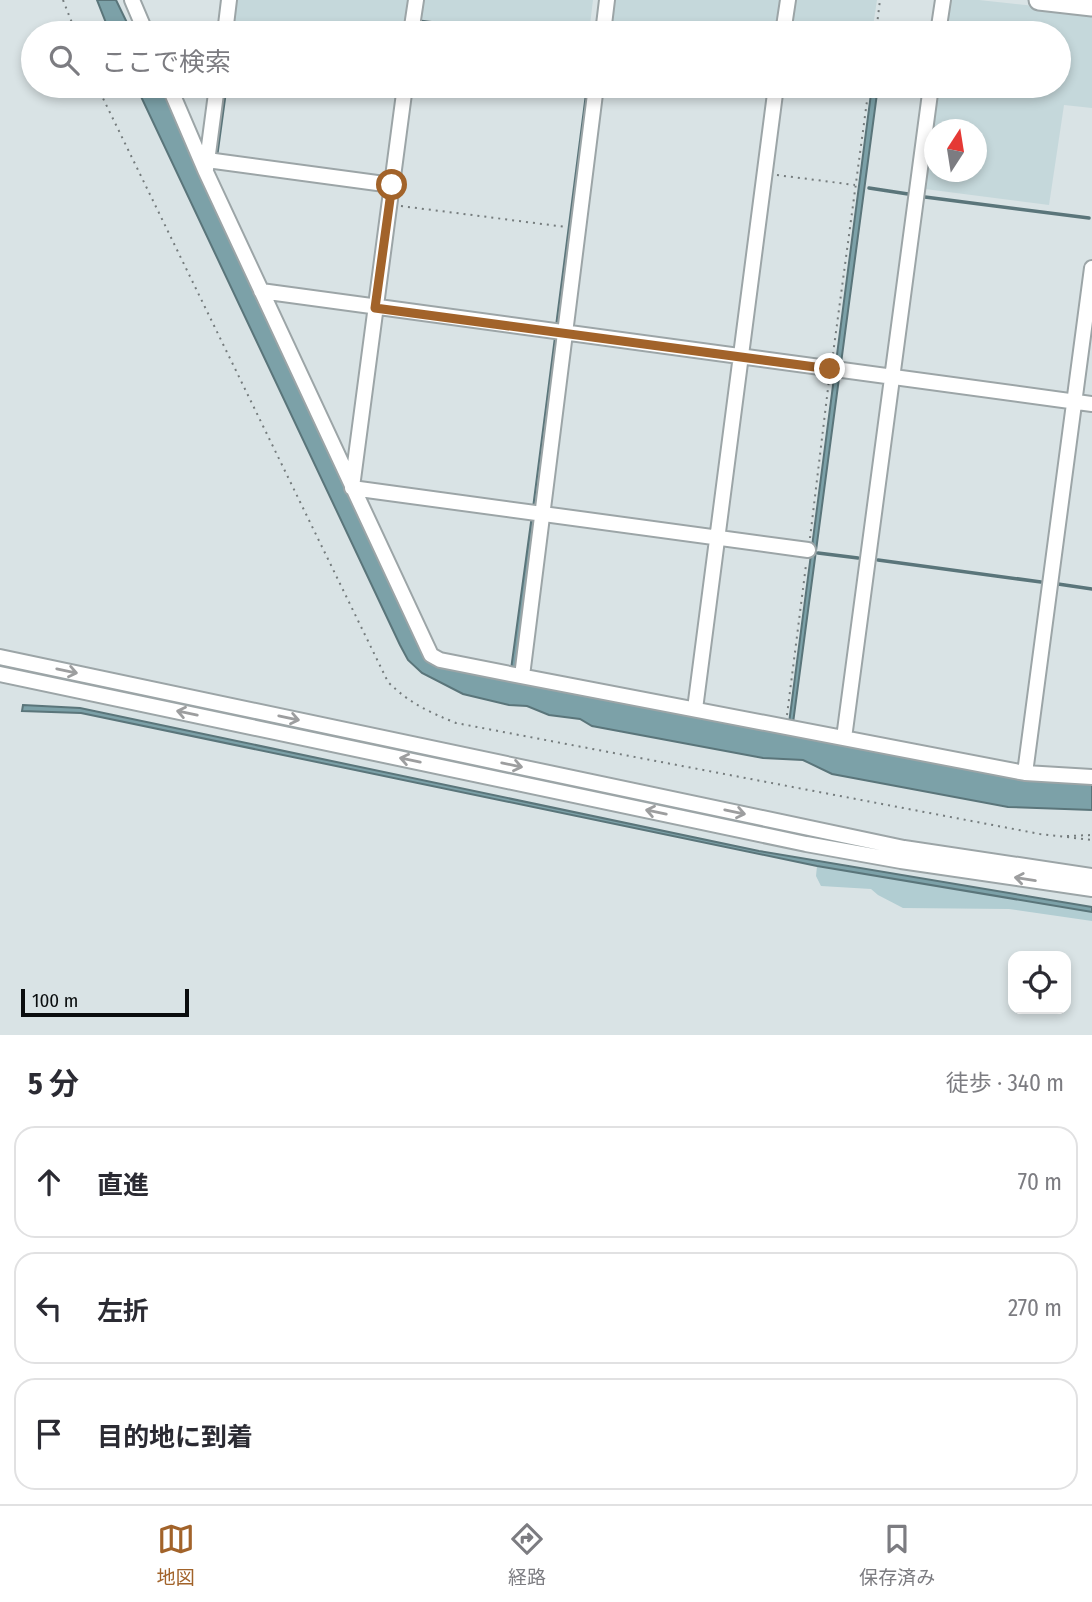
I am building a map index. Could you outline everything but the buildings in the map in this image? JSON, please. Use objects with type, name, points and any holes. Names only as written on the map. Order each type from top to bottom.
[{"type":"main road","points":[[1038,0],[1092,6]]},
{"type":"street","points":[[132,0],[141,21]]},
{"type":"street","points":[[226,21],[229,0]]},
{"type":"street","points":[[413,21],[416,0]]},
{"type":"street","points":[[604,21],[607,0]]},
{"type":"street","points":[[785,21],[788,0]]},
{"type":"street","points":[[940,21],[943,0]]},
{"type":"street","points":[[175,98],[261,291],[431,655],[440,660],[1025,773],[1092,777]]},
{"type":"street","points":[[206,165],[215,98]]},
{"type":"street","points":[[352,488],[403,98]]},
{"type":"street","points":[[517,675],[542,513],[594,98]]},
{"type":"street","points":[[695,709],[774,98]]},
{"type":"street","points":[[844,738],[929,98]]},
{"type":"street","points":[[206,165],[392,185]]},
{"type":"street","points":[[1025,773],[1092,268]]},
{"type":"street","points":[[261,291],[1092,404]]},
{"type":"street","points":[[352,488],[808,550]]},
{"type":"street","points":[[0,657],[904,848],[1092,876]]},
{"type":"street","points":[[0,674],[806,844],[1092,890]]},
{"type":"path","points":[[63,0],[71,21]]},
{"type":"path","points":[[877,21],[880,0]]},
{"type":"path","points":[[103,98],[388,682],[404,698],[456,723],[1040,834],[1092,840]]},
{"type":"path","points":[[790,727],[808,550],[835,370],[867,98]]},
{"type":"path","points":[[765,174],[856,185]]},
{"type":"path","points":[[389,204],[567,227]]},
{"type":"path","points":[[1059,836],[1092,835]]},
{"type":"shaded area","points":[[97,0],[116,0],[126,21],[105,21]]},
{"type":"shaded area","points":[[234,0],[412,0],[409,21],[231,21]]},
{"type":"shaded area","points":[[421,0],[593,0],[590,21],[418,19]]},
{"type":"shaded area","points":[[610,0],[781,0],[778,21],[607,21]]},
{"type":"shaded area","points":[[793,0],[877,0],[874,21],[790,21]]},
{"type":"shaded area","points":[[950,0],[979,0],[1092,12],[1092,108],[1064,105],[1049,205],[925,189],[925,182],[987,182],[987,119],[933,119],[935,98],[1071,98],[1071,21],[945,21],[947,3]]},
{"type":"shaded area","points":[[142,98],[167,98],[248,280],[253,284],[422,647],[510,677],[532,515],[537,516],[518,679],[788,731],[870,98],[876,98],[793,723],[1092,782],[1092,810],[1008,807],[832,774],[803,760],[763,758],[592,726],[580,719],[549,715],[527,706],[509,705],[463,694],[422,673],[408,660]]},
{"type":"shaded area","points":[[585,98],[590,98],[562,326],[556,326]]},
{"type":"shaded area","points":[[555,337],[559,337],[537,509],[533,508]]},
{"type":"shaded area","points":[[23,705],[80,708],[759,851],[1092,907],[1092,912],[817,866],[81,713],[22,711]]},
{"type":"shaded area","points":[[817,866],[1092,912],[1092,921],[1009,909],[903,908],[871,889],[821,886],[816,876]]},
{"type":"waterway","points":[[217,152],[224,98]]},
{"type":"waterway","points":[[869,188],[908,194]]},
{"type":"waterway","points":[[925,197],[1089,218]]},
{"type":"waterway","points":[[818,553],[858,558]]},
{"type":"waterway","points":[[878,560],[1041,582]]},
{"type":"waterway","points":[[1058,584],[1092,589]]},
{"type":"route","points":[[392,185],[375,308],[830,369]]}]
